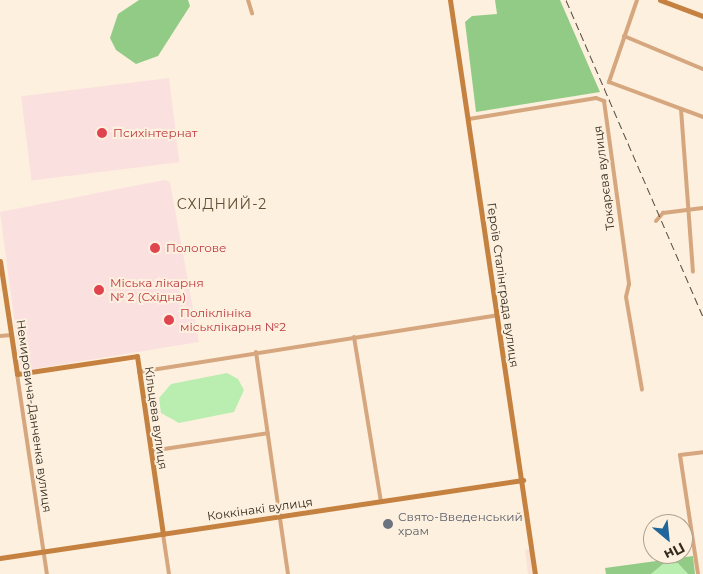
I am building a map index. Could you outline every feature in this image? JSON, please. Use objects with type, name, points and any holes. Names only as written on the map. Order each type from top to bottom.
[{"type":"street","points":[[248,0],[252,13]]},
{"type":"street","name":"Героїв Сталінграда вулиця","points":[[450,0],[536,574]]},
{"type":"street","points":[[637,0],[609,82],[703,117]]},
{"type":"street","points":[[660,0],[703,16]]},
{"type":"street","points":[[624,36],[703,69]]},
{"type":"street","name":"Токарєва вулиця","points":[[469,119],[596,98],[604,101],[629,284],[626,296],[642,390]]},
{"type":"street","points":[[681,109],[685,208],[693,272]]},
{"type":"street","points":[[656,220],[663,213],[685,208],[703,208]]},
{"type":"street","name":"Немировича-Данченка вулиця","points":[[0,261],[48,574]]},
{"type":"street","points":[[139,372],[256,352],[498,316]]},
{"type":"street","points":[[0,336],[12,335]]},
{"type":"street","points":[[354,337],[381,502]]},
{"type":"street","points":[[256,352],[288,574]]},
{"type":"street","name":"Кільцева вулиця","points":[[17,374],[137,356],[169,574]]},
{"type":"street","points":[[151,451],[268,432]]},
{"type":"street","points":[[698,574],[680,456],[703,452]]},
{"type":"street","name":"Коккінакі вулиця","points":[[0,558],[523,480]]},
{"type":"shaded area","name":"Психінтернат","points":[[169,78],[179,162],[31,181],[21,96]]},
{"type":"shaded area","name":"Міська лікарня № 2 (Східна)","points":[[164,180],[170,182],[199,342],[21,371],[0,212]]},
{"type":"shaded area","points":[[530,549],[533,574],[528,574],[525,550]]},
{"type":"green space","points":[[139,0],[188,0],[190,6],[158,56],[136,64],[116,50],[110,38],[118,14]]},
{"type":"green space","points":[[495,0],[560,0],[600,92],[476,112],[465,22],[472,16],[497,14]]},
{"type":"green space","points":[[227,373],[238,379],[244,390],[234,412],[179,423],[161,413],[159,398],[171,384]]},
{"type":"green space","points":[[693,556],[695,574],[688,574],[679,564],[693,564]]},
{"type":"green space","points":[[643,563],[663,564],[651,574],[606,574],[605,568]]},
{"type":"green space","points":[[663,564],[680,564],[688,574],[651,574]]},
{"type":"railway","points":[[566,0],[703,316]]},
{"type":"place","name":"Психінтернат","points":[[102,133]]},
{"type":"place","name":"Пологове","points":[[155,248]]},
{"type":"place","name":"Міська лікарня № 2 (Східна)","points":[[99,290]]},
{"type":"place","name":"Поліклініка міськлікарня №2","points":[[169,320]]},
{"type":"place","name":"Свято-Введенський храм","points":[[388,524]]},
{"type":"district","name":"СХІДНИЙ-2","points":[[222,204]]}]
